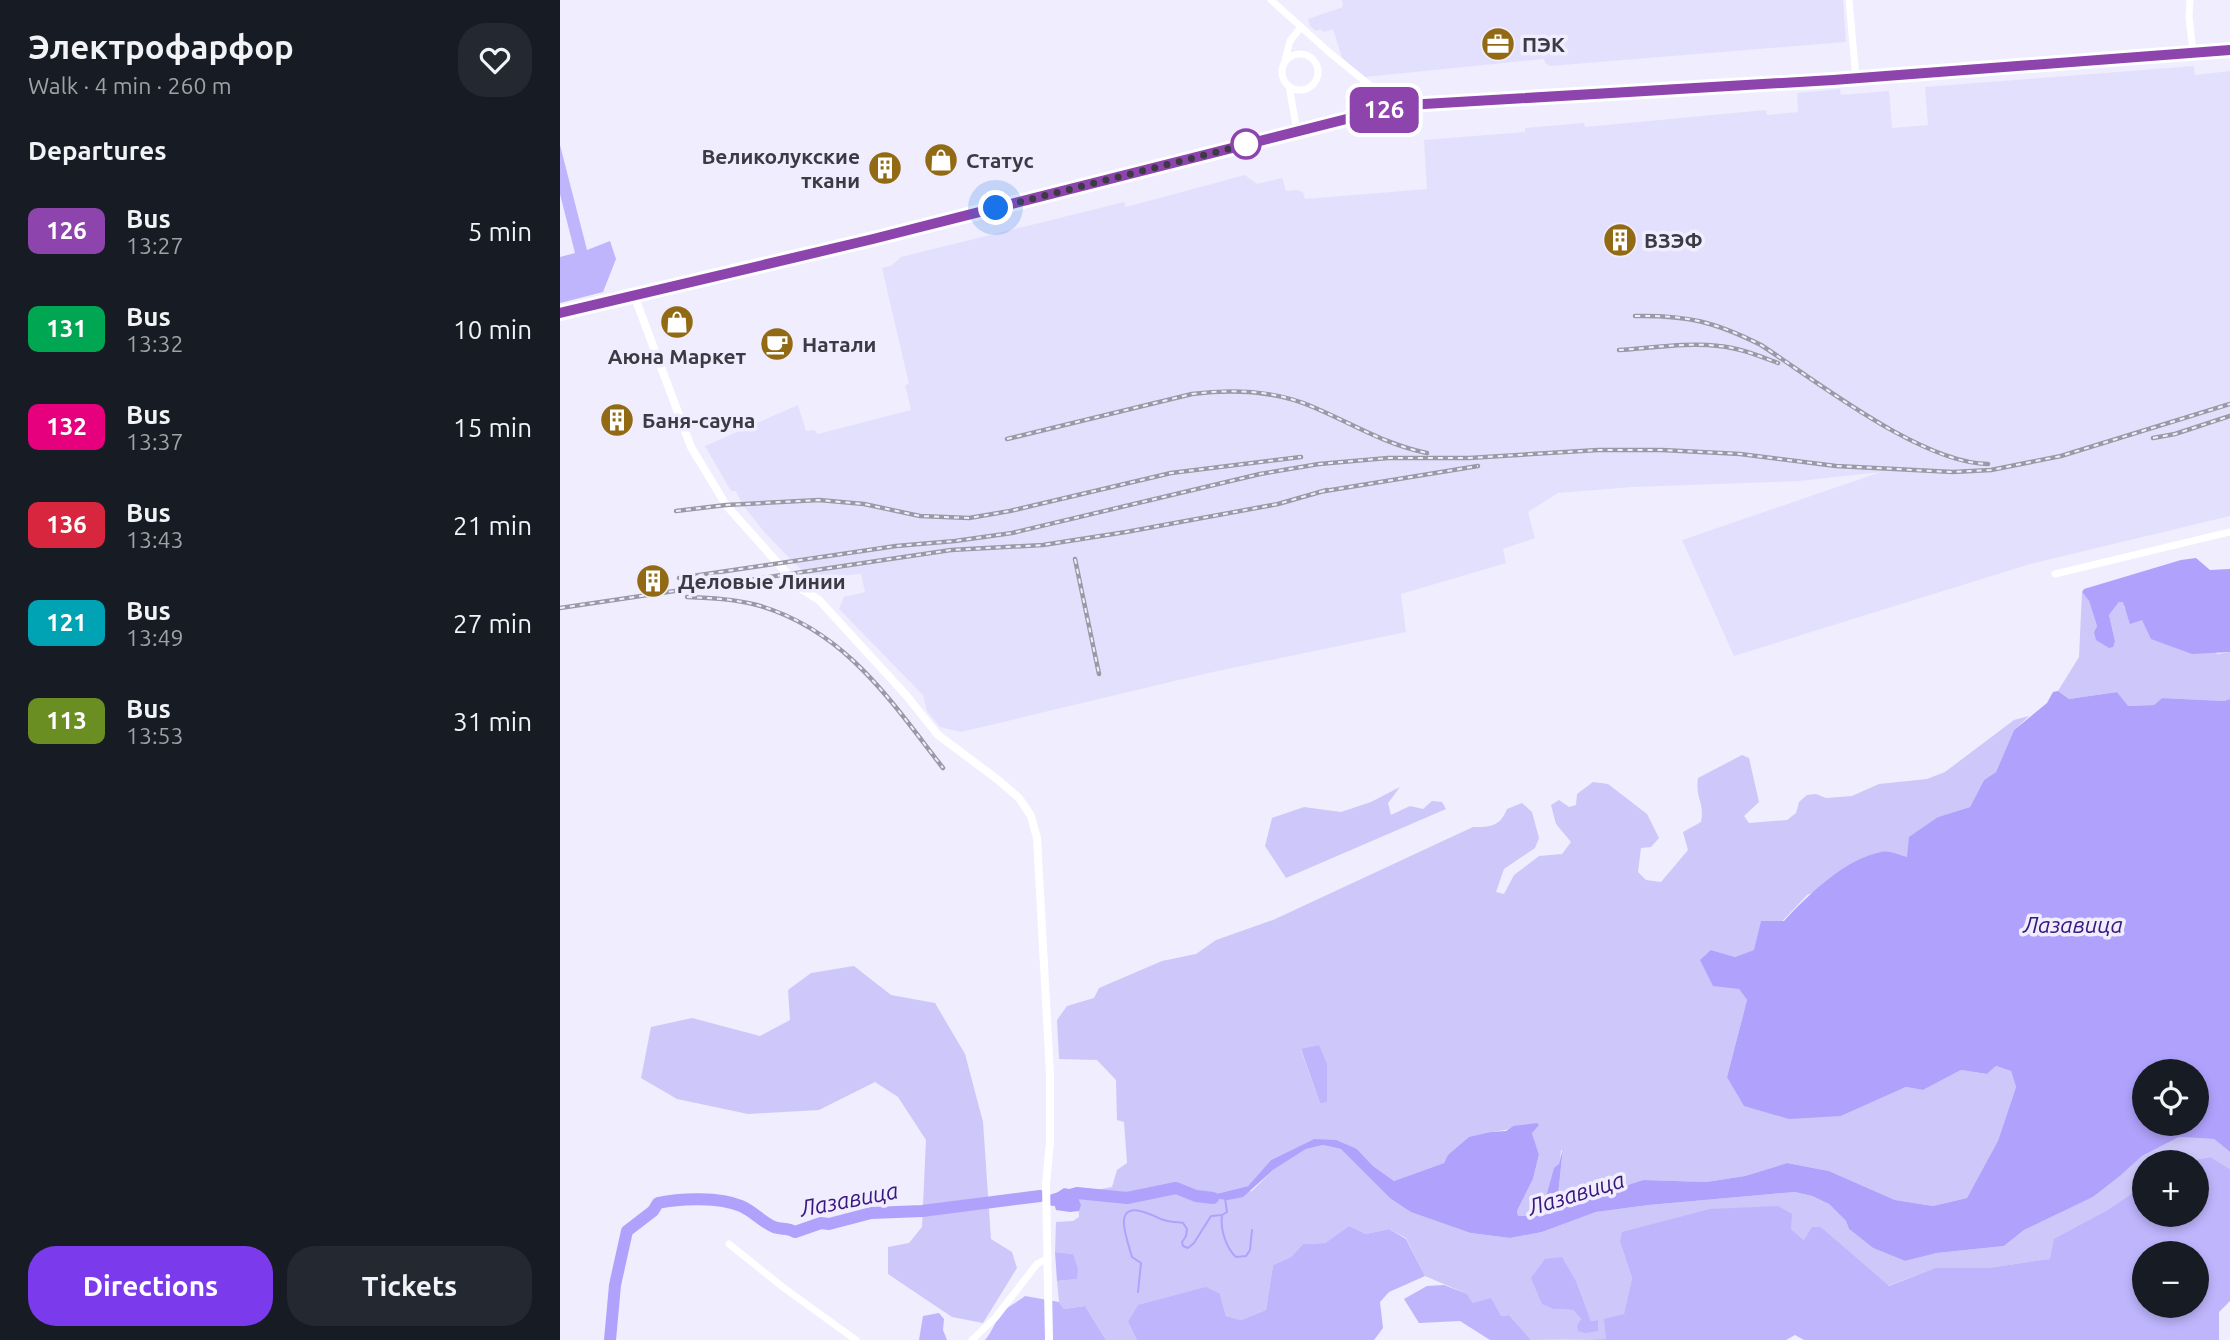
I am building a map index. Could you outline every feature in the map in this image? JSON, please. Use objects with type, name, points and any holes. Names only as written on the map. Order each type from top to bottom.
[{"type":"main road","points":[[560,313],[873,239],[1390,108],[1856,78],[2230,50]]},
{"type":"street","points":[[1271,0],[1383,96],[1390,108]]},
{"type":"street","points":[[1849,0],[1856,78]]},
{"type":"street","points":[[2190,0],[2193,52]]},
{"type":"street","points":[[1285,61],[1295,54],[1312,58],[1318,69],[1315,81],[1306,89],[1300,90],[1284,82],[1281,71],[1290,41],[1301,27]]},
{"type":"street","points":[[1289,86],[1297,131]]},
{"type":"street","points":[[634,295],[691,447],[726,505],[800,588],[819,600],[906,695],[938,735],[998,779],[1019,798],[1031,816],[1037,838],[1050,1074],[1050,1142],[1046,1184],[1049,1340]]},
{"type":"street","points":[[2054,574],[2230,532]]},
{"type":"street","points":[[729,1244],[856,1340]]},
{"type":"street","points":[[972,1340],[995,1318],[1037,1264],[1048,1258]]},
{"type":"shaded area","points":[[1342,0],[1843,0],[1846,42],[1550,66],[1544,59],[1365,77],[1342,58],[1333,29],[1316,31],[1310,26],[1308,19],[1343,7]]},
{"type":"shaded area","points":[[2194,66],[2195,75],[2230,71],[2230,516],[2030,564],[1734,656],[1682,540],[1881,472],[1799,481],[1633,487],[1558,493],[1528,512],[1535,538],[1503,549],[1506,563],[1401,594],[1406,632],[1208,673],[961,732],[940,727],[927,711],[923,695],[839,609],[844,597],[865,592],[861,574],[810,579],[766,534],[742,504],[736,491],[731,491],[705,446],[798,405],[806,431],[814,430],[818,434],[911,410],[905,385],[909,384],[882,268],[891,266],[901,257],[1124,202],[1126,207],[1245,175],[1257,184],[1282,178],[1286,191],[1303,192],[1305,199],[1427,189],[1424,140],[1525,132],[1525,128],[1584,123],[1585,127],[1766,110],[1767,115],[1798,112],[1797,93],[1840,89],[1841,95],[1889,91],[1892,128],[1928,125],[1925,87]]},
{"type":"shaded area","points":[[560,145],[587,250],[610,241],[616,259],[603,292],[560,303],[560,257],[575,253],[560,194]]},
{"type":"shaded area","points":[[2082,592],[2089,601],[2097,626],[2094,632],[2115,641],[2109,615],[2119,602],[2124,602],[2124,608],[2142,620],[2218,654],[2230,652],[2230,699],[2162,698],[2154,705],[2127,706],[2117,692],[2069,699],[2058,691],[2079,657]]},
{"type":"shaded area","points":[[2029,716],[2014,730],[1996,772],[1984,780],[1970,807],[1938,817],[1907,857],[1807,895],[1755,950],[1735,957],[1711,950],[1747,1000],[1727,1077],[1841,1116],[1906,1087],[1923,1090],[1961,1070],[1987,1074],[1996,1066],[2011,1071],[2016,1087],[1998,1142],[1967,1198],[1933,1206],[1895,1200],[1829,1171],[1787,1163],[1745,1176],[1706,1182],[1643,1180],[1560,1207],[1557,1205],[1563,1149],[1553,1213],[1518,1216],[1517,1211],[1533,1179],[1539,1156],[1532,1133],[1513,1126],[1472,1140],[1444,1163],[1394,1181],[1373,1166],[1357,1149],[1314,1139],[1271,1160],[1248,1186],[1216,1194],[1199,1191],[1196,1196],[1252,1191],[1273,1170],[1306,1149],[1323,1145],[1341,1149],[1471,1233],[1510,1238],[1542,1232],[1596,1212],[1795,1192],[1829,1204],[1846,1221],[1849,1229],[1873,1248],[1905,1261],[1937,1253],[2004,1246],[2024,1230],[2093,1197],[2132,1165],[2132,1193],[2106,1211],[2051,1259],[1988,1268],[1935,1268],[1888,1286],[1821,1227],[1804,1240],[1791,1229],[1620,1242],[1632,1278],[1624,1315],[1607,1339],[1531,1340],[1509,1315],[1501,1316],[1473,1303],[1467,1294],[1425,1276],[1406,1238],[1389,1229],[1366,1234],[1349,1226],[1325,1243],[1303,1244],[1291,1257],[1273,1265],[1266,1310],[1241,1320],[1226,1316],[1220,1294],[1128,1322],[1137,1340],[1106,1340],[1085,1306],[1064,1309],[1059,1302],[1057,1281],[1076,1279],[1073,1254],[1055,1252],[1056,1222],[1073,1221],[1079,1217],[1079,1200],[1073,1190],[1112,1187],[1117,1170],[1127,1163],[1124,1122],[1117,1120],[1116,1080],[1097,1060],[1059,1059],[1057,1020],[1067,1006],[1094,998],[1099,988],[1162,961],[1196,954],[1216,940],[1273,920],[1473,827],[1494,825],[1507,809],[1522,803],[1532,812],[1539,838],[1535,848],[1504,869],[1496,892],[1504,894],[1514,875],[1539,856],[1562,854],[1571,842],[1556,824],[1551,805],[1559,800],[1569,807],[1576,805],[1577,794],[1593,782],[1608,784],[1647,814],[1659,838],[1651,847],[1641,848],[1638,872],[1646,880],[1661,882],[1688,850],[1683,832],[1701,822],[1698,778],[1742,755],[1749,758],[1759,802],[1744,816],[1749,823],[1787,820],[1796,813],[1799,802],[1807,795],[1816,794],[1826,798],[1852,796],[1879,784],[1927,779],[1945,772],[2014,720]],"holes":[[[1319,1045],[1320,1103],[1301,1050]],[[1577,1283],[1591,1321],[1598,1320],[1577,1325],[1581,1319],[1573,1310],[1554,1309]]]},
{"type":"shaded area","points":[[1400,787],[1388,803],[1391,815],[1410,806],[1423,809],[1432,801],[1442,802],[1446,809],[1286,878],[1265,846],[1272,818],[1304,807],[1341,812],[1371,802]]},
{"type":"shaded area","points":[[854,966],[891,995],[935,1003],[965,1054],[983,1122],[991,1239],[1012,1252],[1017,1268],[983,1323],[952,1317],[888,1274],[888,1247],[909,1243],[922,1227],[926,1140],[898,1097],[875,1082],[819,1110],[748,1114],[677,1099],[641,1078],[651,1027],[692,1018],[760,1036],[790,1020],[788,990],[811,973]]},
{"type":"shaded area","points":[[1319,1045],[1327,1064],[1327,1102],[1320,1103],[1301,1049]]},
{"type":"shaded area","points":[[2179,1137],[2214,1139],[2230,1152],[2230,1169],[2209,1157],[2209,1150],[2154,1150]]},
{"type":"shaded area","points":[[2209,1157],[2230,1169],[2230,1301],[2219,1312],[2219,1340],[1804,1340],[1795,1335],[1786,1340],[1562,1340],[1606,1339],[1604,1319],[1624,1314],[1632,1278],[1620,1242],[1622,1232],[1710,1209],[1778,1206],[1792,1214],[1791,1229],[1804,1240],[1812,1227],[1821,1227],[1889,1286],[1935,1268],[1988,1268],[2050,1259],[2054,1239],[2106,1211],[2132,1193],[2132,1227],[2209,1227]]},
{"type":"shaded area","points":[[1349,1226],[1366,1234],[1389,1229],[1406,1239],[1425,1276],[1389,1292],[1380,1302],[1383,1328],[1374,1340],[1137,1340],[1128,1322],[1138,1305],[1206,1287],[1220,1294],[1226,1316],[1241,1320],[1266,1310],[1273,1265],[1291,1257],[1303,1244],[1325,1243]]},
{"type":"shaded area","points":[[1055,1252],[1073,1254],[1078,1269],[1077,1279],[1057,1281]]},
{"type":"shaded area","points":[[1562,1257],[1577,1283],[1591,1321],[1598,1320],[1598,1331],[1578,1331],[1577,1325],[1581,1319],[1573,1310],[1554,1309],[1542,1304],[1531,1278],[1545,1259]]},
{"type":"shaded area","points":[[1444,1285],[1467,1294],[1473,1303],[1491,1298],[1501,1316],[1509,1315],[1531,1340],[1490,1340],[1460,1321],[1419,1323],[1404,1299],[1427,1286]]},
{"type":"shaded area","points":[[1025,1296],[1059,1302],[1064,1309],[1085,1306],[1106,1340],[985,1340],[1002,1313]]},
{"type":"shaded area","points":[[939,1313],[944,1319],[943,1330],[947,1340],[919,1340],[923,1316]]},
{"type":"water","points":[[2196,558],[2210,570],[2230,569],[2230,652],[2192,654],[2151,639],[2142,620],[2130,624],[2123,602],[2119,602],[2109,615],[2115,641],[2113,647],[2109,648],[2096,640],[2094,632],[2097,626],[2089,601],[2082,592],[2084,589]]},
{"type":"water","name":"Лазавица","points":[[2058,691],[2069,699],[2117,692],[2128,706],[2154,705],[2162,698],[2230,699],[2230,1152],[2214,1139],[2179,1137],[2154,1150],[2132,1150],[2132,1165],[2093,1197],[2024,1230],[2004,1246],[1937,1253],[1905,1261],[1873,1248],[1849,1229],[1846,1221],[1829,1204],[1795,1192],[1596,1212],[1542,1232],[1510,1238],[1471,1233],[1411,1212],[1390,1198],[1341,1149],[1323,1145],[1306,1149],[1273,1170],[1243,1197],[1228,1200],[1196,1196],[1199,1191],[1216,1194],[1248,1186],[1271,1160],[1314,1139],[1336,1140],[1357,1149],[1373,1166],[1394,1181],[1444,1163],[1448,1155],[1469,1137],[1537,1123],[1539,1125],[1532,1133],[1539,1155],[1533,1179],[1517,1211],[1518,1216],[1552,1213],[1543,1208],[1554,1168],[1559,1164],[1563,1148],[1557,1205],[1560,1207],[1643,1180],[1706,1182],[1745,1176],[1787,1163],[1829,1171],[1895,1200],[1933,1206],[1967,1198],[1998,1141],[2016,1087],[2011,1071],[1996,1066],[1987,1074],[1961,1070],[1923,1090],[1906,1087],[1841,1116],[1789,1119],[1744,1106],[1727,1077],[1747,1000],[1739,989],[1713,986],[1700,960],[1711,950],[1735,957],[1754,950],[1761,921],[1784,921],[1804,900],[1854,862],[1884,852],[1907,857],[1909,837],[1938,817],[1970,807],[1984,780],[1996,772],[2014,730],[2047,703],[2053,692]]},
{"type":"water","points":[[1064,1188],[1077,1195],[1081,1205],[1079,1211],[1056,1210],[1053,1200],[1055,1194]]},
{"type":"waterway","name":"Лазавица","points":[[1053,1200],[1077,1193],[1127,1198],[1176,1188],[1196,1196],[1213,1198]]},
{"type":"waterway","name":"Лазавица","points":[[610,1340],[615,1285],[627,1231],[653,1211],[658,1203],[700,1199],[732,1203],[745,1208],[774,1227],[795,1232],[821,1223],[829,1224],[871,1213],[922,1211],[1040,1196]]},
{"type":"waterway","points":[[1138,1292],[1141,1263],[1132,1257],[1127,1241],[1124,1225],[1127,1212],[1138,1210],[1164,1220],[1183,1223],[1187,1229],[1182,1242],[1183,1246],[1188,1248],[1211,1216],[1227,1212],[1225,1198]]},
{"type":"waterway","points":[[1222,1216],[1224,1238],[1236,1257],[1246,1256],[1250,1250],[1252,1230]]},
{"type":"railway","points":[[1635,316],[1671,317],[1715,325],[1761,345],[1840,399],[1902,436],[1961,460],[1988,464]]},
{"type":"railway","points":[[1619,350],[1707,345],[1742,350],[1778,363]]},
{"type":"railway","points":[[1007,439],[1192,394],[1238,391],[1298,401],[1383,439],[1427,453]]},
{"type":"railway","points":[[679,578],[896,546],[1012,533],[1260,474],[1319,464],[1388,458],[1469,458],[1598,450],[1662,450],[1740,454],[1836,466],[1953,472],[1991,470],[2061,456],[2230,404]]},
{"type":"railway","points":[[2153,438],[2175,434],[2230,416]]},
{"type":"railway","points":[[676,511],[726,505],[819,500],[864,504],[920,516],[969,518],[1171,473],[1301,457]]},
{"type":"railway","points":[[1319,492],[1478,466]]},
{"type":"railway","points":[[560,608],[951,550],[1043,545],[1278,504],[1327,490]]},
{"type":"railway","points":[[1075,559],[1099,674]]},
{"type":"railway","points":[[687,597],[757,605],[788,616],[816,631],[863,670],[943,768]]},
{"type":"bus line","name":"126","points":[[560,313],[873,239],[1390,108],[1856,78],[2230,50]]},
{"type":"place","name":"ПЭК","points":[[1498,44]]},
{"type":"place","name":"Статус","points":[[941,160]]},
{"type":"place","name":"Великолукские ткани","points":[[885,168]]},
{"type":"place","name":"ВЗЭФ","points":[[1620,240]]},
{"type":"place","name":"Аюна Маркет","points":[[677,322]]},
{"type":"place","name":"Натали","points":[[777,344]]},
{"type":"place","name":"Баня-сауна","points":[[617,420]]},
{"type":"place","name":"Деловые Линии","points":[[653,581]]},
{"type":"route","points":[[996,208],[1256,142],[1246,144]]}]
